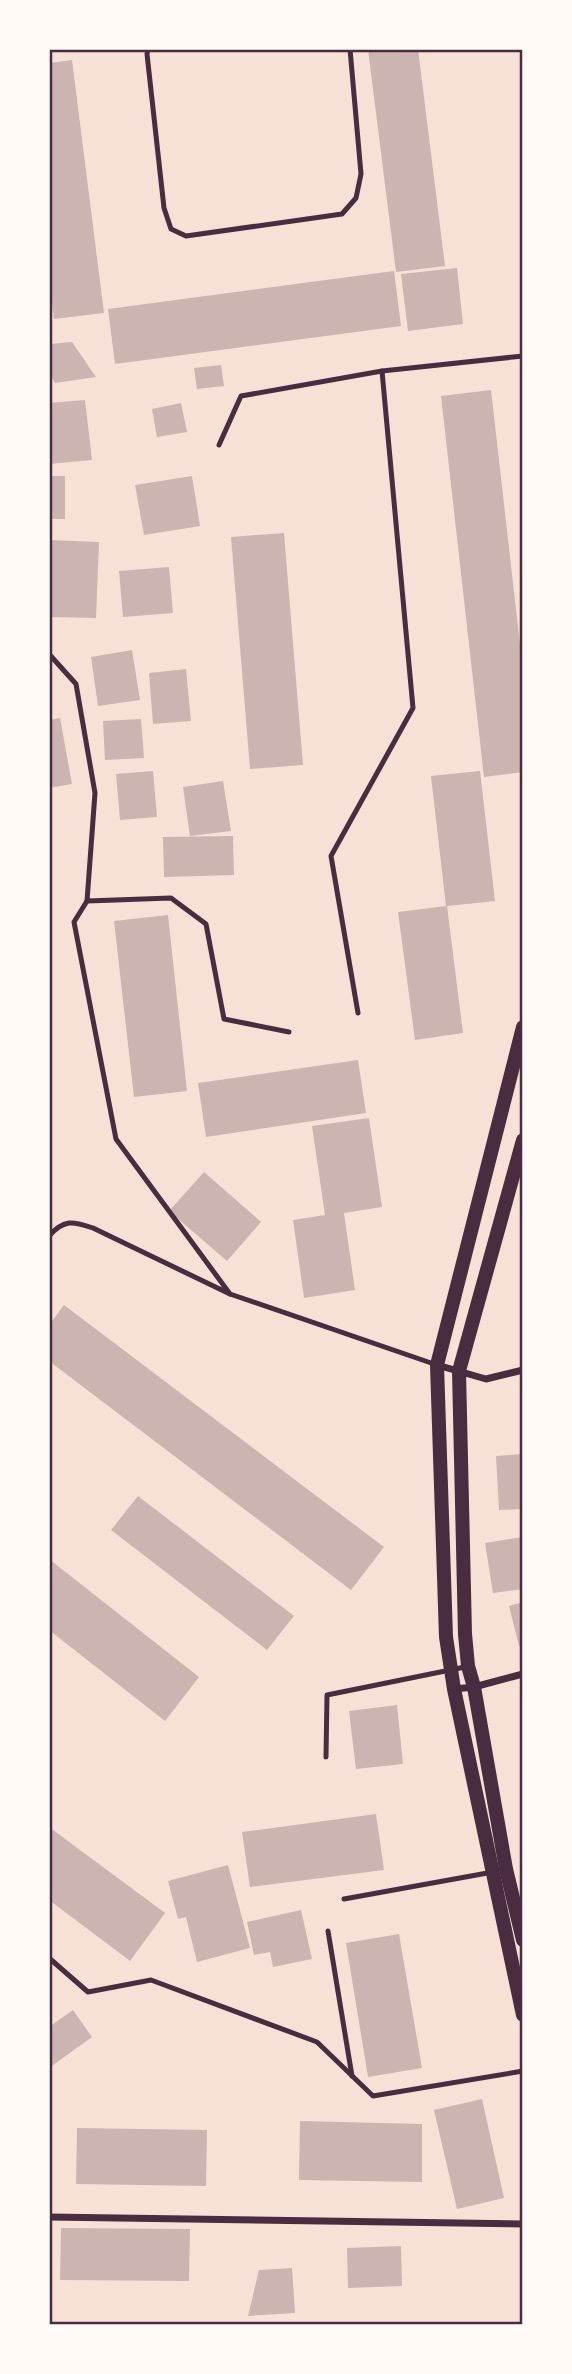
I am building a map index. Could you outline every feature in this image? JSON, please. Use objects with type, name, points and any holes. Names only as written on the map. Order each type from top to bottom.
[{"type":"main road","points":[[523,1027],[437,1365],[446,1637],[450,1670],[499,1871],[517,1961],[523,2015]]},
{"type":"main road","points":[[523,1140],[459,1371],[468,1666],[474,1686],[499,1871],[523,1940]]},
{"type":"street","points":[[437,1365],[486,1379],[523,1370]]},
{"type":"street","points":[[454,1689],[523,1674]]},
{"type":"street","points":[[49,2217],[523,2224]]},
{"type":"lane","points":[[148,49],[164,208],[171,229],[186,236],[342,214],[356,198],[361,174],[350,49]]},
{"type":"lane","points":[[219,446],[241,396],[382,371],[523,356]]},
{"type":"lane","points":[[358,1013],[331,856],[413,708],[382,371]]},
{"type":"lane","points":[[49,654],[76,684],[95,793],[87,901],[74,922],[116,1139],[230,1294]]},
{"type":"lane","points":[[87,901],[171,898],[206,924],[224,1019],[289,1032]]},
{"type":"lane","points":[[49,1236],[59,1225],[75,1222],[230,1294],[437,1365]]},
{"type":"lane","points":[[326,1757],[327,1695],[468,1666]]},
{"type":"lane","points":[[344,1899],[499,1871]]},
{"type":"lane","points":[[328,1931],[352,2076]]},
{"type":"lane","points":[[49,1958],[88,1992],[151,1980],[317,2042],[373,2096],[523,2071]]},
{"type":"building","points":[[368,49],[418,49],[445,266],[396,272]]},
{"type":"building","points":[[72,60],[104,313],[54,319],[49,277],[49,63]]},
{"type":"building","points":[[457,268],[463,324],[408,331],[401,274]]},
{"type":"building","points":[[394,271],[401,326],[115,364],[108,309]]},
{"type":"building","points":[[72,342],[96,377],[55,383],[49,373],[49,344]]},
{"type":"building","points":[[221,365],[224,386],[197,389],[194,368]]},
{"type":"building","points":[[491,390],[523,671],[523,772],[484,777],[441,396]]},
{"type":"building","points":[[85,400],[92,460],[49,464],[49,403]]},
{"type":"building","points":[[181,403],[187,432],[157,437],[152,409]]},
{"type":"building","points":[[49,476],[65,476],[65,519],[49,519]]},
{"type":"building","points":[[192,476],[200,526],[144,535],[135,485]]},
{"type":"building","points":[[284,533],[303,765],[250,769],[231,537]]},
{"type":"building","points":[[49,540],[99,542],[96,618],[49,617]]},
{"type":"building","points":[[169,567],[173,613],[123,617],[119,571]]},
{"type":"building","points":[[132,650],[140,700],[98,706],[91,657]]},
{"type":"building","points":[[186,669],[191,721],[153,724],[149,673]]},
{"type":"building","points":[[60,718],[72,784],[49,788],[49,720]]},
{"type":"building","points":[[141,719],[144,758],[105,760],[103,721]]},
{"type":"building","points":[[153,771],[157,817],[120,820],[116,774]]},
{"type":"building","points":[[480,771],[495,901],[447,906],[463,1033],[415,1040],[398,912],[446,906],[431,776]]},
{"type":"building","points":[[223,781],[231,831],[190,836],[183,787]]},
{"type":"building","points":[[233,836],[234,875],[164,877],[163,837]]},
{"type":"building","points":[[168,915],[187,1091],[134,1097],[114,921]]},
{"type":"building","points":[[358,1060],[366,1113],[206,1137],[198,1083]]},
{"type":"building","points":[[369,1118],[382,1207],[344,1213],[355,1290],[304,1298],[293,1220],[325,1215],[312,1126]]},
{"type":"building","points":[[204,1172],[261,1222],[227,1261],[169,1211]]},
{"type":"building","points":[[64,1305],[384,1547],[351,1590],[49,1361],[49,1325]]},
{"type":"building","points":[[523,1454],[523,1509],[499,1510],[496,1456]]},
{"type":"building","points":[[138,1496],[294,1616],[267,1650],[111,1530]]},
{"type":"building","points":[[523,1537],[523,1589],[493,1593],[485,1543]]},
{"type":"building","points":[[49,1559],[199,1677],[165,1721],[49,1630]]},
{"type":"building","points":[[523,1602],[523,1645],[519,1646],[509,1606]]},
{"type":"building","points":[[397,1705],[403,1764],[356,1769],[349,1711]]},
{"type":"building","points":[[376,1814],[384,1870],[250,1887],[242,1832]]},
{"type":"building","points":[[49,1827],[165,1913],[130,1961],[49,1900]]},
{"type":"building","points":[[228,1865],[250,1948],[197,1962],[186,1917],[178,1919],[168,1881]]},
{"type":"building","points":[[301,1910],[312,1959],[273,1967],[270,1952],[254,1955],[247,1922]]},
{"type":"building","points":[[399,1934],[422,2068],[368,2077],[346,1943]]},
{"type":"building","points":[[73,2010],[92,2037],[49,2068],[49,2027]]},
{"type":"building","points":[[482,2099],[504,2198],[457,2209],[434,2110]]},
{"type":"building","points":[[300,2121],[422,2124],[422,2182],[299,2180]]},
{"type":"building","points":[[77,2128],[207,2130],[206,2186],[76,2184]]},
{"type":"building","points":[[61,2228],[190,2229],[189,2281],[60,2280]]},
{"type":"building","points":[[401,2246],[402,2286],[348,2288],[347,2248]]},
{"type":"building","points":[[292,2268],[295,2313],[248,2316],[259,2270]]}]
